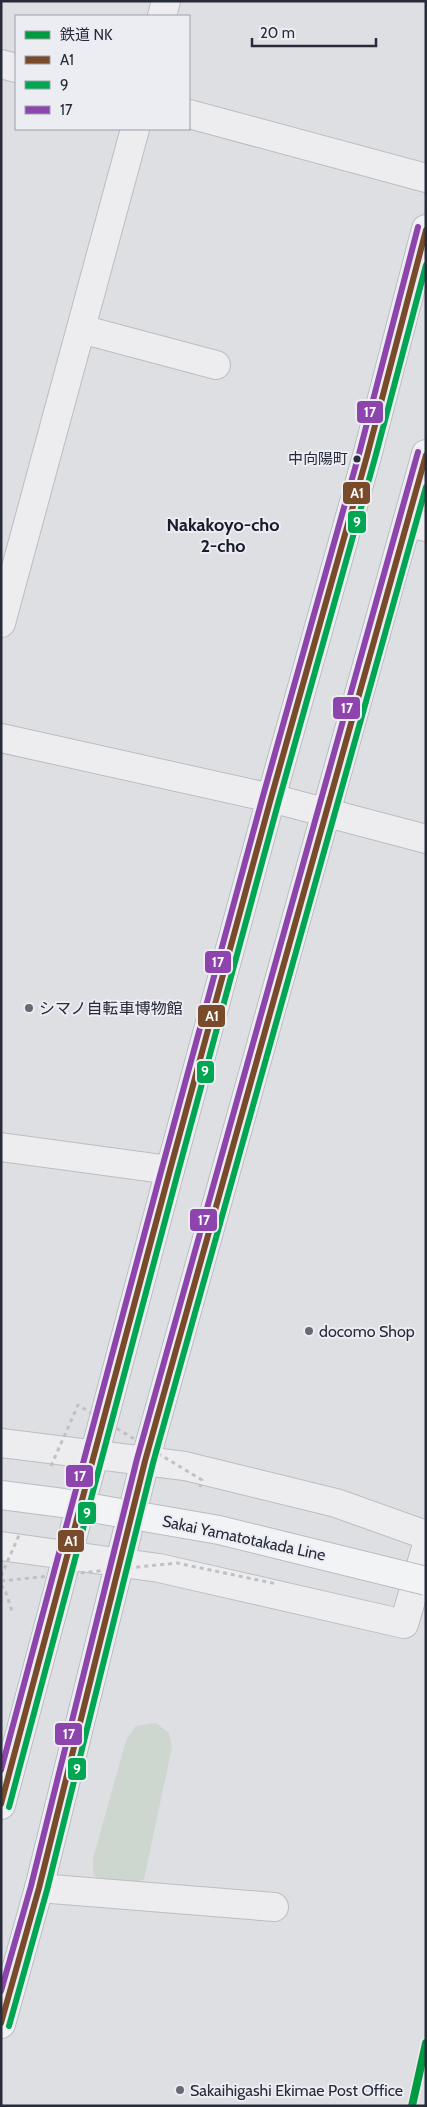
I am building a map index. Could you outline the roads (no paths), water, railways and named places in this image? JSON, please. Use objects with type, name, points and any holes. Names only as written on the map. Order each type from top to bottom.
[{"type":"main road","points":[[1,1805],[93,1455],[271,798],[368,456],[426,229]]},
{"type":"main road","points":[[1,2024],[39,1888],[145,1461],[327,812],[417,525],[426,454]]},
{"type":"main road","name":"Sakai Yamatotakada Line","points":[[1,1495],[63,1503],[219,1530],[426,1581]]},
{"type":"street","points":[[162,15],[166,1]]},
{"type":"street","points":[[1,64],[15,68]]},
{"type":"street","points":[[190,114],[426,178]]},
{"type":"street","points":[[1,624],[135,130]]},
{"type":"street","points":[[80,330],[216,365]]},
{"type":"street","points":[[1,738],[271,798],[426,839]]},
{"type":"street","points":[[1,1147],[170,1170]]},
{"type":"street","points":[[1,1443],[186,1466],[336,1503],[426,1535]]},
{"type":"street","points":[[1,1546],[159,1568],[404,1624],[426,1548]]},
{"type":"street","points":[[39,1888],[274,1907]]},
{"type":"rail line","name":"NK","points":[[412,2106],[426,2043]]},
{"type":"place","name":"中向陽町","points":[[357,459]]},
{"type":"place","name":"シマノ自転車博物館","points":[[29,1008]]},
{"type":"place","name":"docomo Shop","points":[[309,1331]]},
{"type":"place","name":"Sakaihigashi Ekimae Post Office","points":[[180,2090]]},
{"type":"district","name":"Nakakoyo-cho 2-cho","points":[[223,535]]}]
